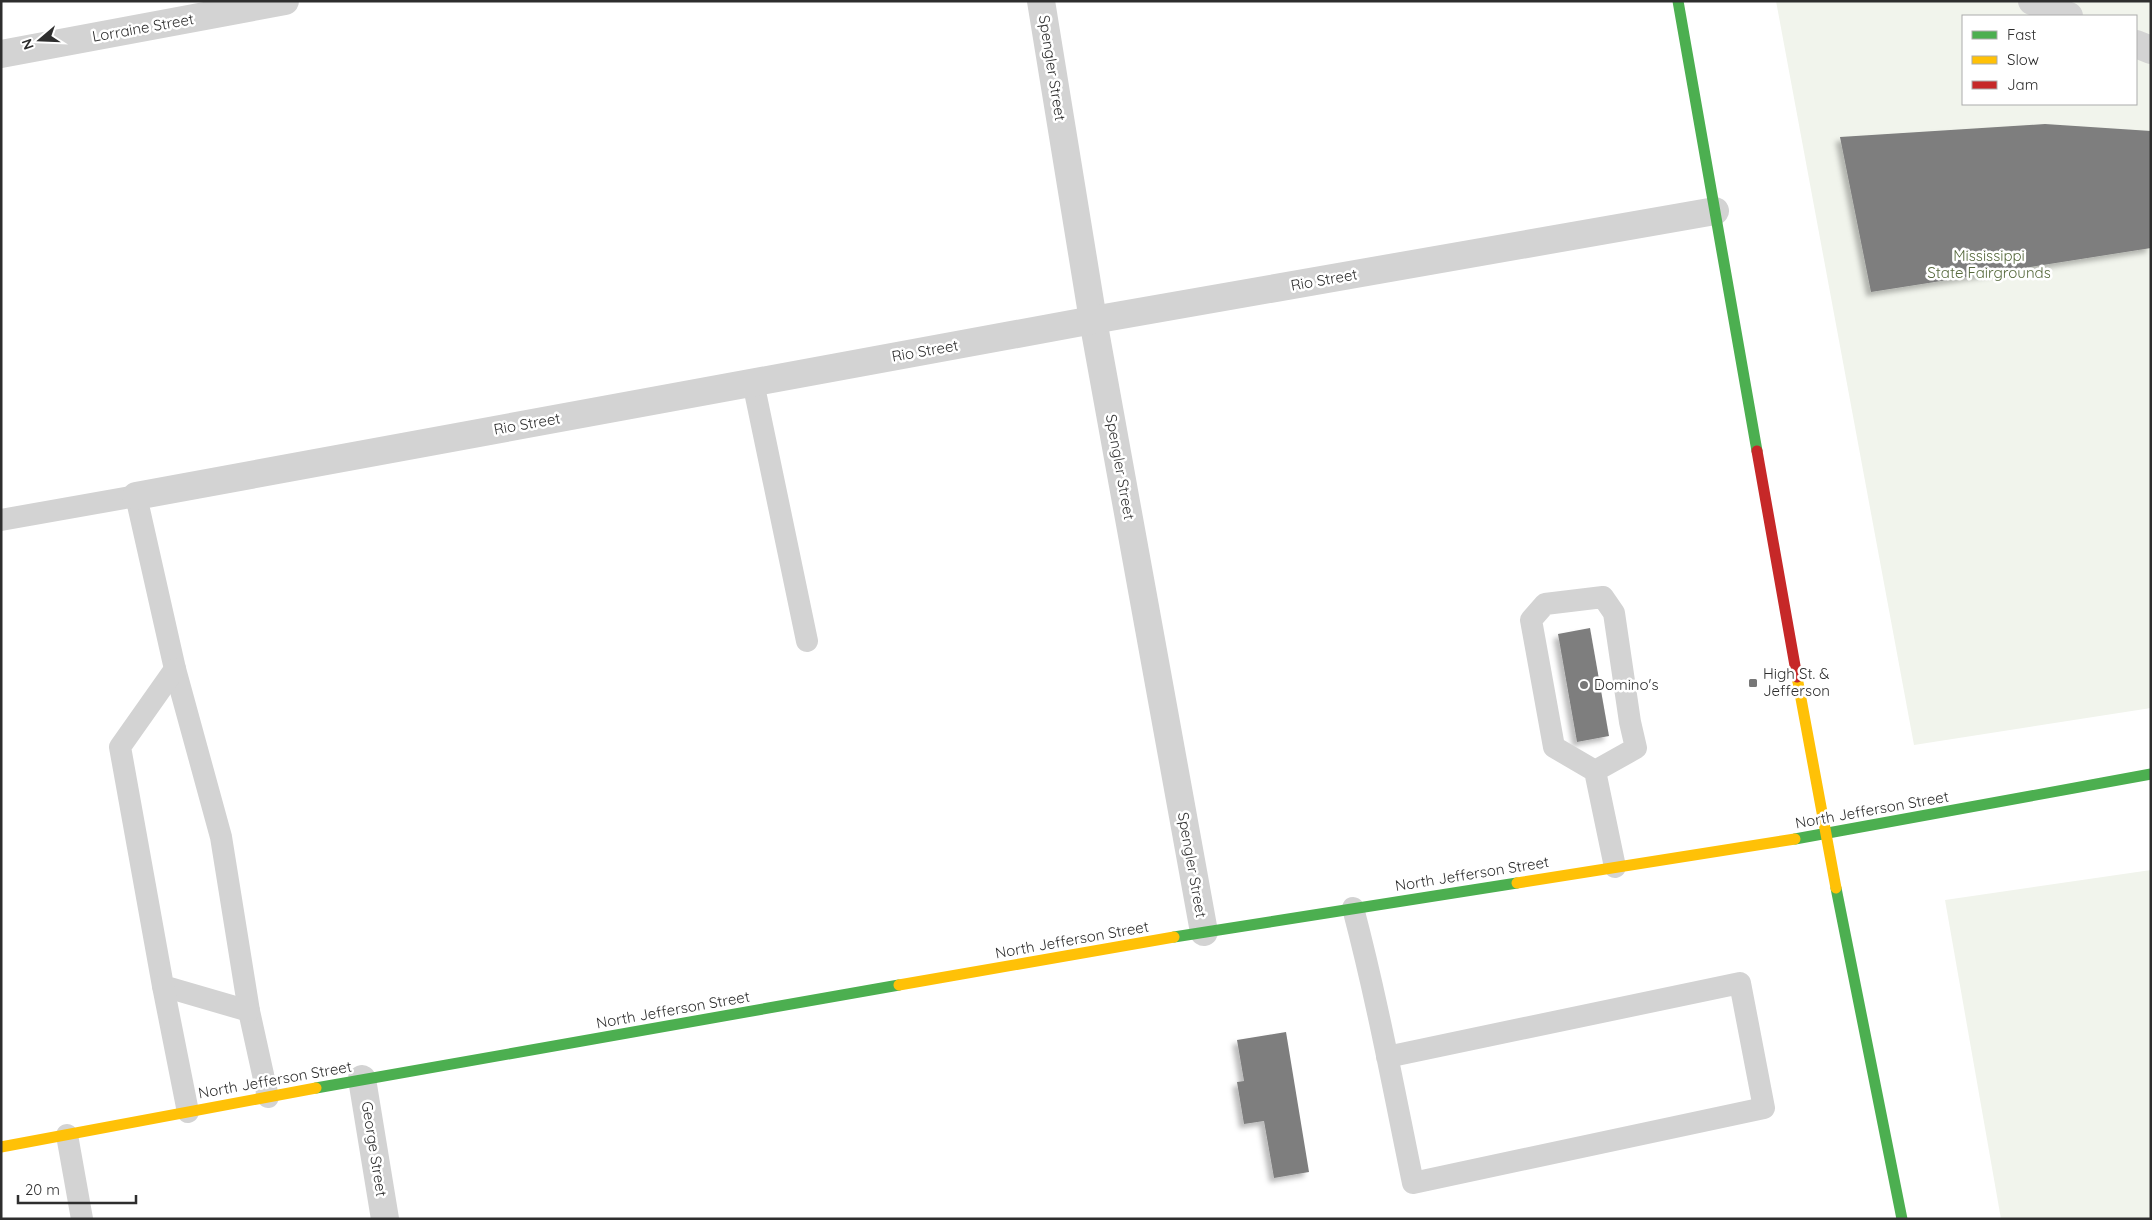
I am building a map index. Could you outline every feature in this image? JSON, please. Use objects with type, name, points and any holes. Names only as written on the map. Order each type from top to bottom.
[{"type":"street","name":"Lorraine Street","points":[[1,54],[285,1]]},
{"type":"street","name":"Spengler Street","points":[[1041,1],[1093,320],[1204,932]]},
{"type":"street","points":[[1678,1],[1825,834],[1902,1219]]},
{"type":"street","points":[[2032,1],[2067,15]]},
{"type":"street","points":[[2137,44],[2151,50]]},
{"type":"street","name":"Rio Street","points":[[136,496],[1093,320],[1715,211]]},
{"type":"street","name":"North Jefferson Street","points":[[1,1147],[362,1079],[1204,932],[1825,834],[2151,774]]},
{"type":"street","name":"George Street","points":[[362,1079],[385,1219]]},
{"type":"lane","points":[[753,382],[806,641]]},
{"type":"lane","points":[[1,520],[136,496],[175,669],[220,837],[248,1011],[268,1097]]},
{"type":"lane","points":[[1596,771],[1636,748],[1630,722],[1614,613],[1603,598],[1545,604],[1531,620],[1554,747],[1596,771],[1615,867]]},
{"type":"lane","points":[[175,669],[120,747],[162,986],[188,1112]]},
{"type":"lane","points":[[1353,908],[1373,984],[1387,1057],[1413,1182],[1764,1108],[1740,983],[1387,1057]]},
{"type":"lane","points":[[162,986],[248,1011]]},
{"type":"lane","points":[[67,1135],[82,1219]]},
{"type":"green space","name":"Mississippi State Fairgrounds","points":[[1776,1],[2151,1],[2151,708],[1914,745]]},
{"type":"green space","points":[[2151,870],[2151,1219],[2001,1219],[1945,900]]},
{"type":"building","points":[[2045,124],[2151,131],[2151,248],[1871,292],[1840,137]]},
{"type":"building","name":"Domino's","points":[[1590,628],[1609,736],[1577,742],[1558,634]]},
{"type":"building","points":[[1286,1032],[1309,1172],[1274,1178],[1264,1121],[1244,1124],[1237,1082],[1244,1081],[1237,1040]]},
{"type":"traffic: fast","points":[[1678,1],[1757,451]]},
{"type":"traffic: fast","points":[[1795,839],[2151,774]]},
{"type":"traffic: fast","points":[[1174,937],[1517,883]]},
{"type":"traffic: fast","points":[[1836,888],[1902,1219]]},
{"type":"traffic: fast","points":[[316,1088],[899,985]]},
{"type":"traffic: slow","points":[[1797,677],[1836,888]]},
{"type":"traffic: slow","points":[[1517,883],[1795,839]]},
{"type":"traffic: slow","points":[[899,985],[1174,937]]},
{"type":"traffic: slow","points":[[1,1147],[316,1088]]},
{"type":"traffic: jam","points":[[1757,451],[1797,677]]},
{"type":"place","name":"High St. & Jefferson","points":[[1753,683]]},
{"type":"place","name":"Domino's","points":[[1584,685]]}]
